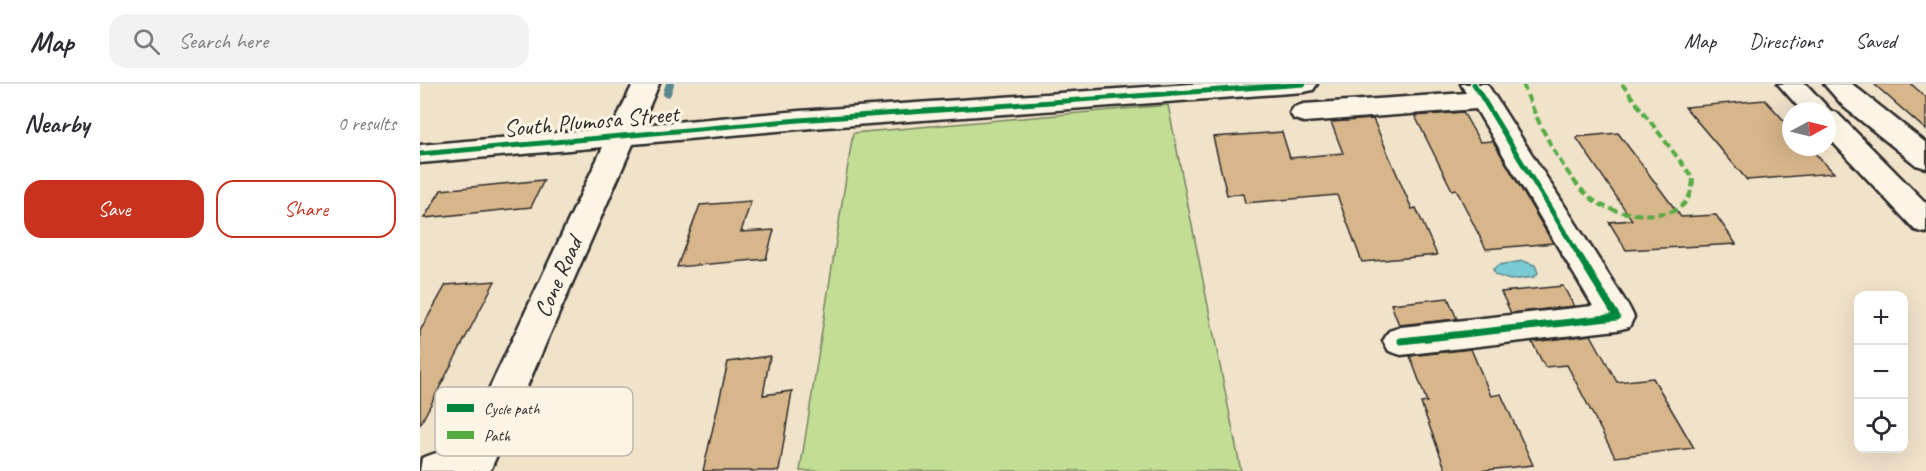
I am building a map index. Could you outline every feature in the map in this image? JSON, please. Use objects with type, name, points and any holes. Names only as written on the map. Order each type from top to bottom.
[{"type":"street","name":"Cone Road","points":[[499,387],[646,84]]},
{"type":"street","name":"South Plumosa Street","points":[[420,154],[799,120],[1304,84]]},
{"type":"street","points":[[1791,84],[1809,102]]},
{"type":"street","points":[[1837,84],[1854,101],[1926,158]]},
{"type":"street","points":[[1304,113],[1479,92],[1617,317],[1401,341]]},
{"type":"street","points":[[1836,128],[1926,222]]},
{"type":"street","name":"Cone Road","points":[[459,470],[466,456]]},
{"type":"green space","points":[[1168,105],[1241,471],[800,471],[853,133]]},
{"type":"water","points":[[1523,261],[1535,265],[1538,273],[1534,277],[1510,280],[1495,275],[1493,269],[1499,265]]},
{"type":"building","points":[[1874,84],[1911,84],[1926,97],[1926,130]]},
{"type":"building","points":[[1765,100],[1782,118],[1782,156],[1818,156],[1834,173],[1747,180],[1685,107]]},
{"type":"building","points":[[1463,112],[1480,142],[1493,141],[1553,243],[1486,249],[1456,189],[1452,190],[1415,116]]},
{"type":"building","points":[[1373,119],[1412,209],[1416,208],[1437,255],[1362,262],[1337,195],[1245,203],[1243,194],[1227,195],[1213,137],[1282,132],[1290,158],[1343,153],[1331,122]]},
{"type":"building","points":[[1618,133],[1681,217],[1716,215],[1736,244],[1626,250],[1609,222],[1632,220],[1576,137]]},
{"type":"building","points":[[544,180],[531,207],[424,218],[441,190]]},
{"type":"building","points":[[751,201],[741,232],[774,230],[766,259],[677,267],[700,205]]},
{"type":"building","points":[[495,281],[440,387],[435,387],[435,396],[420,425],[420,331],[446,285]]},
{"type":"building","points":[[1563,286],[1574,306],[1511,313],[1501,292]]},
{"type":"building","points":[[1448,298],[1457,319],[1399,325],[1391,304]]},
{"type":"building","points":[[1591,335],[1617,382],[1653,378],[1694,448],[1615,457],[1567,365],[1545,367],[1532,342]]},
{"type":"building","points":[[1471,349],[1491,396],[1501,394],[1533,465],[1477,471],[1446,471],[1421,403],[1427,402],[1410,356]]},
{"type":"building","points":[[770,356],[763,395],[792,391],[779,471],[703,471],[728,362]]},
{"type":"waterway","points":[[667,93],[670,84]]},
{"type":"marked path","points":[[1523,84],[1550,143],[1570,175],[1587,196],[1599,204],[1634,214],[1653,215],[1670,212],[1684,205],[1692,194],[1693,178],[1622,84]]},
{"type":"cycle path","points":[[420,154],[799,120],[1304,84]]},
{"type":"cycle path","points":[[1401,341],[1617,317],[1474,84]]}]
